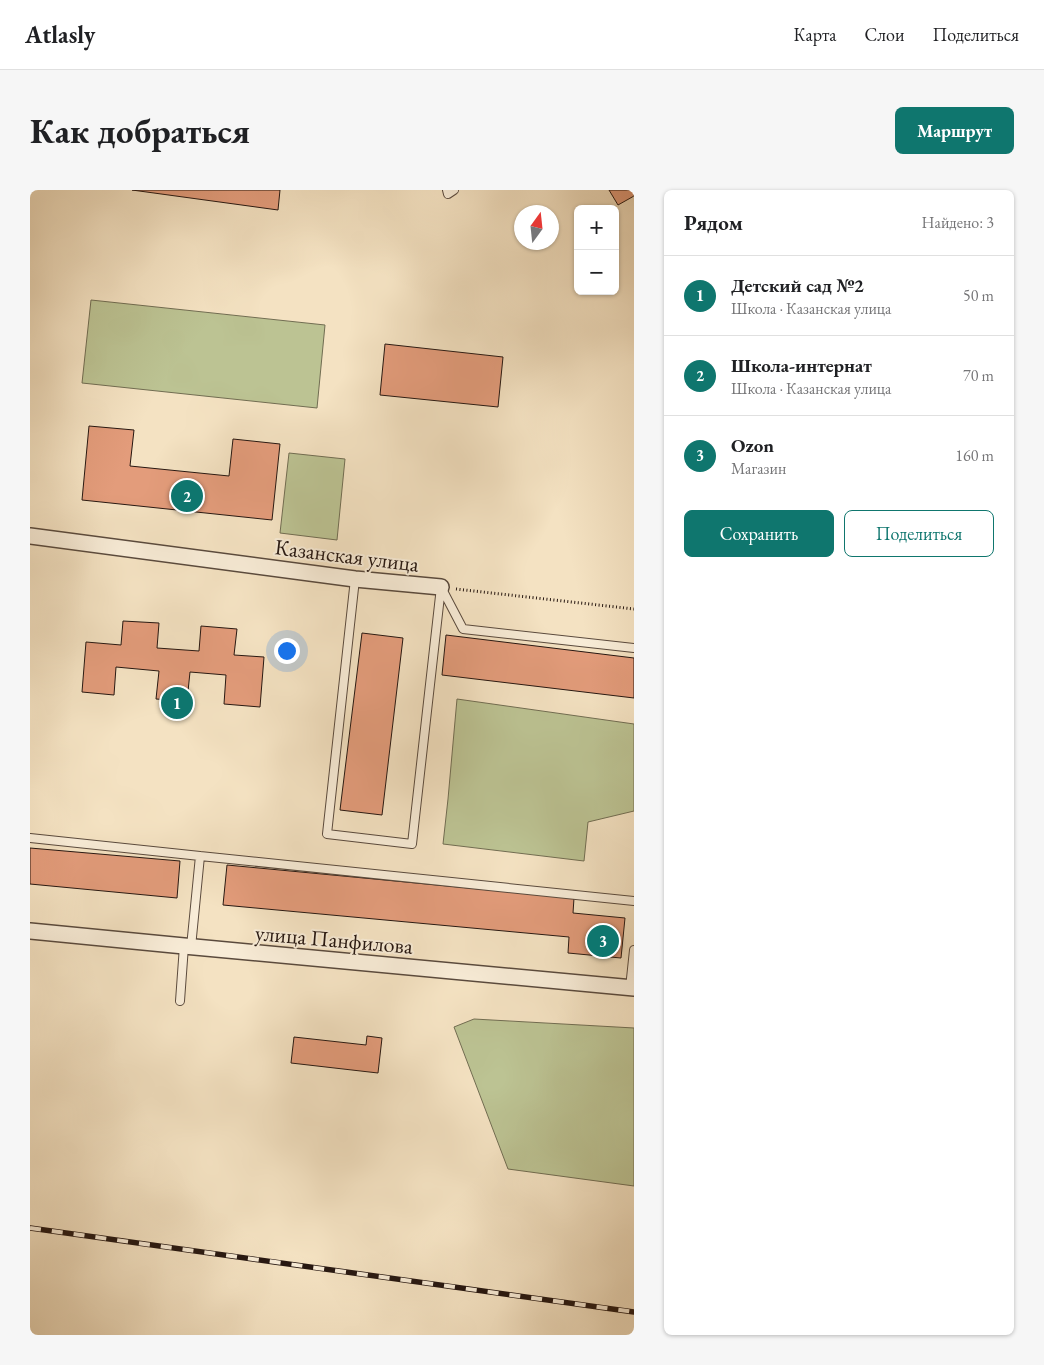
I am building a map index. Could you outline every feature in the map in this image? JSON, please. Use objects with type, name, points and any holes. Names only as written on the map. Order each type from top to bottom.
[{"type":"street","name":"Казанская улица","points":[[30,536],[355,579],[441,587]]},
{"type":"street","name":"улица Панфилова","points":[[30,931],[632,988]]},
{"type":"lane","points":[[446,190],[448,194],[454,190]]},
{"type":"lane","points":[[355,579],[327,834],[412,844],[441,587]]},
{"type":"lane","name":"Казанская улица","points":[[441,587],[463,629],[634,648]]},
{"type":"lane","points":[[30,838],[634,901]]},
{"type":"lane","points":[[180,1001],[200,856]]},
{"type":"lane","points":[[632,988],[634,950]]},
{"type":"path","points":[[441,587],[634,608]]},
{"type":"green space","points":[[91,300],[325,325],[317,408],[82,383]]},
{"type":"green space","points":[[289,453],[345,459],[337,540],[280,533]]},
{"type":"green space","points":[[457,699],[634,724],[634,811],[588,822],[584,861],[443,844]]},
{"type":"green space","points":[[474,1019],[634,1028],[634,1186],[508,1169],[454,1027]]},
{"type":"building","points":[[132,190],[280,190],[278,210]]},
{"type":"building","points":[[609,190],[634,190],[634,196],[618,205]]},
{"type":"building","points":[[385,344],[503,357],[498,407],[380,395]]},
{"type":"building","points":[[89,426],[134,430],[130,466],[229,476],[233,439],[280,444],[272,520],[82,500]]},
{"type":"building","points":[[123,621],[159,623],[157,648],[199,651],[201,626],[237,629],[234,655],[264,657],[260,707],[224,704],[226,675],[190,672],[187,701],[156,699],[159,671],[116,667],[114,695],[82,692],[86,642],[121,645]]},
{"type":"building","points":[[362,633],[403,638],[382,815],[340,810]]},
{"type":"building","points":[[446,635],[634,658],[634,698],[442,675]]},
{"type":"building","points":[[30,848],[180,861],[177,898],[30,884]]},
{"type":"building","points":[[227,865],[574,898],[573,913],[625,918],[621,958],[568,953],[569,937],[223,905]]},
{"type":"building","points":[[367,1036],[382,1038],[378,1073],[291,1063],[294,1037],[366,1045]]},
{"type":"railway","points":[[30,1228],[634,1312]]},
{"type":"place","name":"Школа-интернат","points":[[187,496]]},
{"type":"place","name":"Детский сад №2","points":[[177,703]]},
{"type":"place","name":"Ozon","points":[[603,941]]}]
